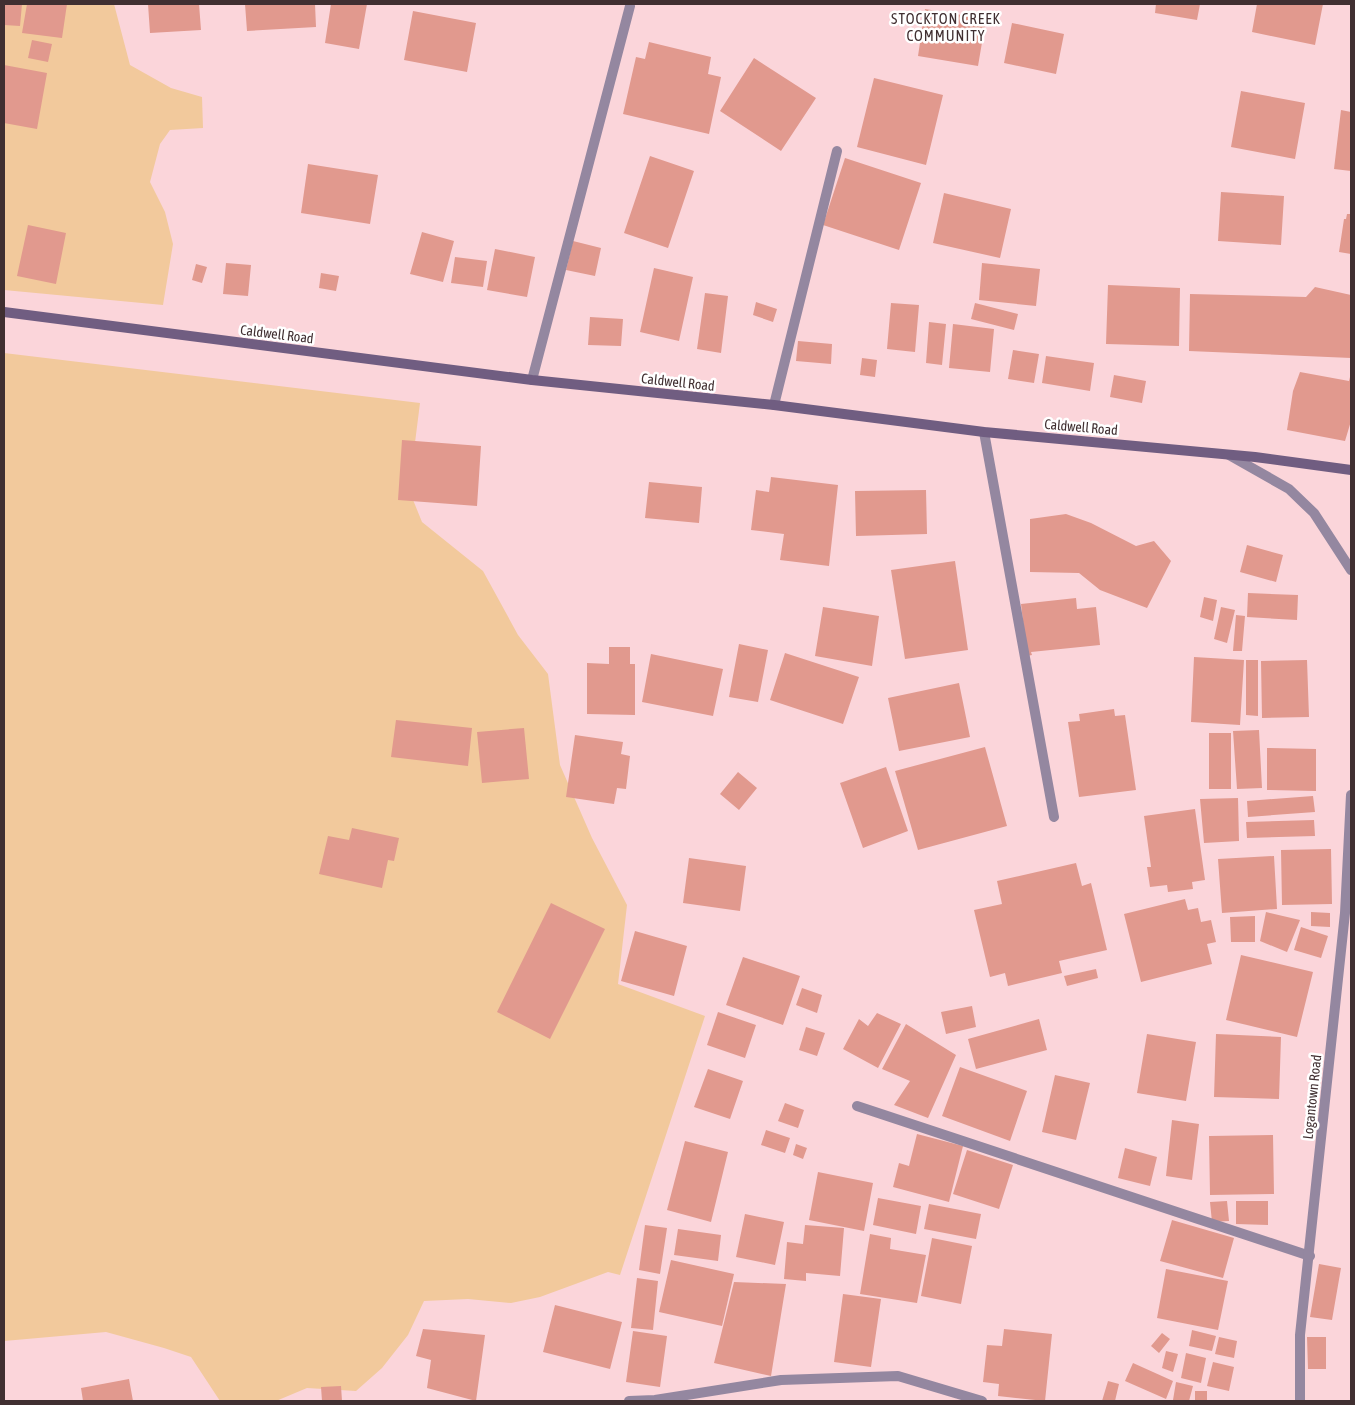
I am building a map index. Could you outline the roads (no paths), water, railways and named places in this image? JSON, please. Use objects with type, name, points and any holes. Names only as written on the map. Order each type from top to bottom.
[{"type":"main road","name":"Caldwell Road","points":[[4,312],[532,380],[774,406],[984,432],[1230,455],[1351,470]]},
{"type":"street","points":[[532,380],[630,6]]},
{"type":"street","points":[[774,406],[837,151]]},
{"type":"street","points":[[984,432],[1054,817]]},
{"type":"street","points":[[1230,455],[1289,488],[1314,513],[1351,570]]},
{"type":"street","name":"Logantown Road","points":[[1300,1401],[1300,1334],[1310,1256],[1345,913],[1351,795]]},
{"type":"street","points":[[857,1106],[1310,1256]]},
{"type":"street","points":[[629,1401],[655,1400],[781,1380],[898,1376],[982,1401]]},
{"type":"district","name":"STOCKTON CREEK COMMUNITY","points":[[946,28]]}]
